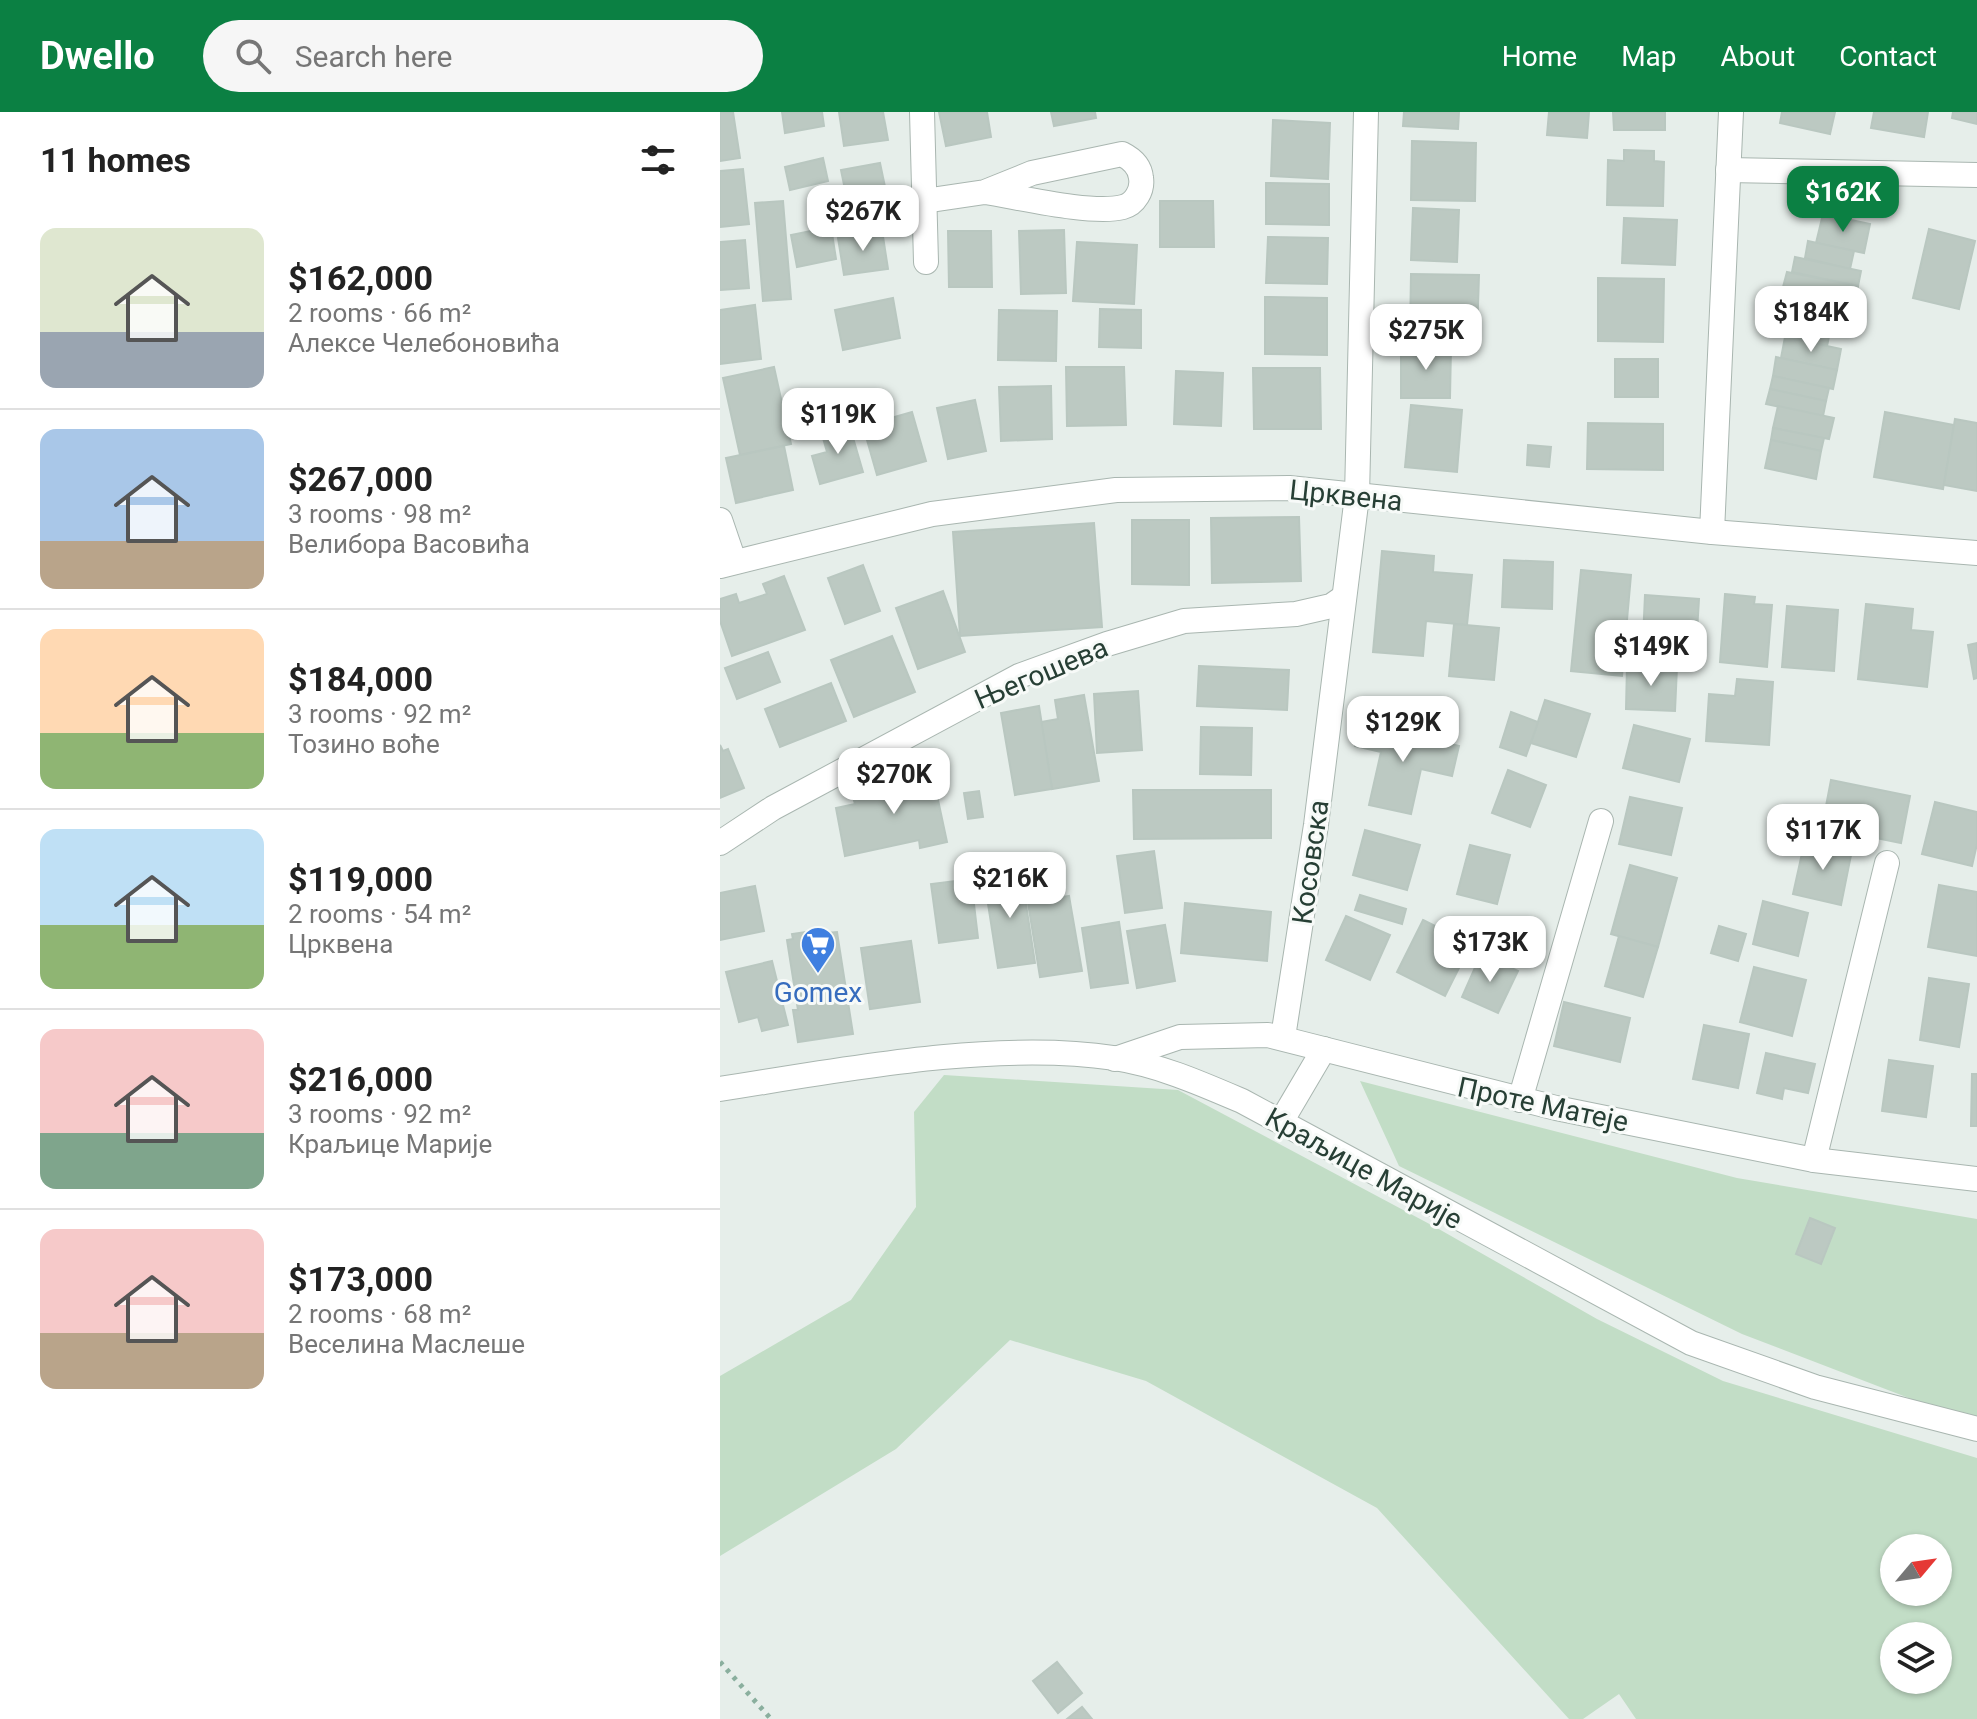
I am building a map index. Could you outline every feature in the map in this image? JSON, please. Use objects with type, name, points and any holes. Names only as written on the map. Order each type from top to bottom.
[{"type":"street","points":[[922,112],[926,262]]},
{"type":"street","name":"Косовска","points":[[1283,1037],[1316,825],[1357,496],[1366,112]]},
{"type":"street","points":[[1712,532],[1731,112]]},
{"type":"street","points":[[924,201],[985,192],[1032,173],[1122,154],[1136,164],[1142,181],[1136,198],[1122,208],[1081,207],[985,192]]},
{"type":"street","points":[[1728,170],[1977,175]]},
{"type":"street","name":"Црквена","points":[[727,563],[932,514],[1116,490],[1289,488],[1712,532],[1977,553]]},
{"type":"street","points":[[720,520],[727,563]]},
{"type":"street","name":"Његошева","points":[[720,843],[773,808],[1019,676],[1107,644],[1184,621],[1296,614],[1331,606],[1344,597]]},
{"type":"street","points":[[1520,1100],[1601,821]]},
{"type":"street","points":[[1814,1160],[1887,863]]},
{"type":"street","name":"Проте Матеје","points":[[1115,1059],[1180,1037],[1245,1033],[1283,1037],[1520,1100],[1814,1160],[1977,1179]]},
{"type":"street","points":[[1281,1122],[1324,1049]]},
{"type":"street","name":"Краљице Марије","points":[[720,1089],[982,1055],[1065,1053],[1115,1059],[1185,1077],[1281,1122],[1638,1316],[1704,1348],[1815,1387],[1977,1429]]},
{"type":"path","points":[[720,1662],[771,1719]]},
{"type":"green space","points":[[944,1075],[1178,1090],[1437,1228],[1597,1319],[1723,1381],[1977,1458],[1977,1719],[1636,1719],[1619,1694],[1583,1719],[1569,1719],[1377,1508],[1146,1381],[1010,1340],[896,1449],[720,1556],[720,1376],[851,1300],[916,1207],[914,1112]]},
{"type":"green space","points":[[1360,1081],[1737,1178],[1977,1219],[1977,1418],[1940,1410],[1742,1334],[1399,1166]]},
{"type":"building","points":[[720,112],[733,112],[740,158],[720,161]]},
{"type":"building","points":[[782,112],[822,112],[824,126],[785,133]]},
{"type":"building","points":[[839,112],[883,112],[888,140],[844,146]]},
{"type":"building","points":[[939,112],[987,112],[991,137],[946,146]]},
{"type":"building","points":[[1051,112],[1095,112],[1096,118],[1054,126]]},
{"type":"building","points":[[1404,112],[1459,112],[1458,129],[1403,126]]},
{"type":"building","points":[[1549,112],[1589,112],[1587,138],[1547,135]]},
{"type":"building","points":[[1613,112],[1665,112],[1665,130],[1614,130]]},
{"type":"building","points":[[1782,112],[1835,112],[1830,134],[1780,123]]},
{"type":"building","points":[[1874,112],[1928,112],[1924,137],[1871,128]]},
{"type":"building","points":[[1953,112],[1977,112],[1977,124],[1952,118]]},
{"type":"building","points":[[1273,120],[1330,123],[1328,179],[1271,176]]},
{"type":"building","points":[[1412,141],[1476,143],[1475,201],[1411,200]]},
{"type":"building","points":[[1624,150],[1654,151],[1654,161],[1664,162],[1663,206],[1607,205],[1608,160],[1624,161]]},
{"type":"building","points":[[823,158],[828,181],[790,190],[785,167]]},
{"type":"building","points":[[880,163],[889,206],[850,214],[841,170]]},
{"type":"building","points":[[743,169],[749,224],[720,227],[720,171]]},
{"type":"building","points":[[1266,183],[1329,184],[1329,225],[1266,224]]},
{"type":"building","points":[[783,201],[791,299],[763,301],[755,203]]},
{"type":"building","points":[[1160,201],[1213,201],[1214,247],[1160,247]]},
{"type":"building","points":[[1413,208],[1459,210],[1457,262],[1411,260]]},
{"type":"building","points":[[1823,214],[1870,224],[1864,253],[1816,243]]},
{"type":"building","points":[[1624,218],[1677,220],[1675,265],[1622,263]]},
{"type":"building","points":[[831,227],[836,259],[797,267],[791,235]]},
{"type":"building","points":[[1929,229],[1975,241],[1959,309],[1913,298]]},
{"type":"building","points":[[882,230],[888,269],[844,275],[838,238]]},
{"type":"building","points":[[1064,230],[1066,293],[1021,294],[1019,231]]},
{"type":"building","points":[[948,231],[991,231],[992,287],[949,287]]},
{"type":"building","points":[[1268,237],[1328,238],[1327,284],[1266,283]]},
{"type":"building","points":[[745,240],[749,288],[720,290],[720,242]]},
{"type":"building","points":[[1808,241],[1854,251],[1850,269],[1805,258]]},
{"type":"building","points":[[1077,242],[1137,245],[1134,304],[1073,301]]},
{"type":"building","points":[[1795,257],[1861,271],[1858,286],[1792,272]]},
{"type":"building","points":[[1787,272],[1858,286],[1855,302],[1783,287]]},
{"type":"building","points":[[1411,274],[1479,275],[1477,336],[1410,334]]},
{"type":"building","points":[[1598,278],[1664,279],[1663,342],[1598,341]]},
{"type":"building","points":[[1794,289],[1848,301],[1844,320],[1790,308]]},
{"type":"building","points":[[1265,297],[1327,298],[1327,355],[1265,354]]},
{"type":"building","points":[[893,298],[900,338],[843,350],[835,310]]},
{"type":"building","points":[[755,305],[761,359],[720,364],[720,310]]},
{"type":"building","points":[[1781,307],[1833,318],[1827,346],[1775,335]]},
{"type":"building","points":[[1100,309],[1141,310],[1141,348],[1099,347]]},
{"type":"building","points":[[999,310],[1057,311],[1056,361],[998,360]]},
{"type":"building","points":[[1785,337],[1841,349],[1837,370],[1781,358]]},
{"type":"building","points":[[1401,347],[1451,347],[1450,398],[1401,398]]},
{"type":"building","points":[[1776,357],[1837,370],[1833,389],[1773,376]]},
{"type":"building","points":[[1615,359],[1658,359],[1658,397],[1615,397]]},
{"type":"building","points":[[774,367],[791,444],[740,455],[723,378]]},
{"type":"building","points":[[1066,367],[1124,367],[1126,425],[1067,426]]},
{"type":"building","points":[[1253,368],[1320,368],[1321,429],[1254,429]]},
{"type":"building","points":[[1176,371],[1223,373],[1221,426],[1174,424]]},
{"type":"building","points":[[1773,376],[1829,388],[1826,401],[1770,389]]},
{"type":"building","points":[[1051,386],[1052,439],[1001,441],[999,387]]},
{"type":"building","points":[[1770,389],[1826,401],[1823,416],[1766,404]]},
{"type":"building","points":[[975,400],[986,451],[948,459],[937,408]]},
{"type":"building","points":[[1411,405],[1462,410],[1457,472],[1405,467]]},
{"type":"building","points":[[1778,406],[1834,418],[1829,439],[1773,428]]},
{"type":"building","points":[[912,412],[926,461],[877,475],[863,426]]},
{"type":"building","points":[[1885,412],[1954,425],[1943,489],[1874,477]]},
{"type":"building","points":[[1955,419],[1977,423],[1977,491],[1944,485]]},
{"type":"building","points":[[1588,423],[1663,424],[1663,470],[1587,469]]},
{"type":"building","points":[[849,424],[863,472],[820,484],[812,456],[827,452],[821,431]]},
{"type":"building","points":[[1773,428],[1824,438],[1821,451],[1771,440]]},
{"type":"building","points":[[1771,440],[1821,451],[1816,479],[1765,468]]},
{"type":"building","points":[[1528,445],[1551,447],[1549,467],[1527,465]]},
{"type":"building","points":[[784,446],[793,490],[736,503],[726,458]]},
{"type":"building","points":[[1299,517],[1301,581],[1212,583],[1211,518]]},
{"type":"building","points":[[1132,520],[1189,520],[1189,585],[1132,584]]},
{"type":"building","points":[[1094,523],[1102,627],[960,636],[953,532]]},
{"type":"building","points":[[1382,551],[1434,556],[1433,572],[1472,575],[1467,625],[1426,621],[1423,656],[1373,652]]},
{"type":"building","points":[[1504,560],[1553,562],[1552,609],[1502,607]]},
{"type":"building","points":[[863,565],[880,611],[845,624],[828,578]]},
{"type":"building","points":[[1581,570],[1631,575],[1622,676],[1571,671]]},
{"type":"building","points":[[784,576],[805,630],[732,656],[720,621],[720,599],[736,594],[739,603],[767,594],[763,584]]},
{"type":"building","points":[[943,591],[965,652],[918,669],[896,608]]},
{"type":"building","points":[[1725,594],[1755,597],[1754,604],[1772,605],[1767,667],[1720,662]]},
{"type":"building","points":[[1645,595],[1699,599],[1695,664],[1642,660]]},
{"type":"building","points":[[1866,604],[1913,609],[1911,630],[1933,632],[1927,687],[1858,679]]},
{"type":"building","points":[[1787,606],[1838,610],[1834,671],[1782,667]]},
{"type":"building","points":[[1454,624],[1499,628],[1494,680],[1449,676]]},
{"type":"building","points":[[892,636],[915,692],[854,717],[831,660]]},
{"type":"building","points":[[1977,643],[1977,678],[1974,679],[1968,645]]},
{"type":"building","points":[[768,652],[780,682],[737,699],[725,668]]},
{"type":"building","points":[[1627,665],[1677,667],[1675,711],[1626,709]]},
{"type":"building","points":[[1199,666],[1289,670],[1287,710],[1197,706]]},
{"type":"building","points":[[1737,679],[1773,682],[1769,745],[1706,741],[1709,694],[1735,696]]},
{"type":"building","points":[[831,683],[846,721],[780,747],[765,709]]},
{"type":"building","points":[[1138,691],[1142,750],[1097,753],[1094,694]]},
{"type":"building","points":[[1084,695],[1099,781],[1052,789],[1041,722],[1058,719],[1055,700]]},
{"type":"building","points":[[1545,700],[1590,714],[1576,757],[1531,743]]},
{"type":"building","points":[[1039,706],[1052,789],[1015,795],[1001,713]]},
{"type":"building","points":[[1511,712],[1538,722],[1526,756],[1500,747]]},
{"type":"building","points":[[1361,722],[1459,746],[1452,776],[1421,769],[1411,814],[1369,805],[1381,752],[1355,746]]},
{"type":"building","points":[[1634,725],[1690,739],[1679,782],[1623,768]]},
{"type":"building","points":[[1201,727],[1252,728],[1251,775],[1200,774]]},
{"type":"building","points":[[720,745],[723,751],[728,749],[744,788],[720,798]]},
{"type":"building","points":[[931,767],[947,842],[920,848],[919,840],[845,856],[836,808],[855,804],[853,797],[874,793],[872,787],[905,780],[903,773]]},
{"type":"building","points":[[1508,770],[1546,785],[1530,827],[1492,813]]},
{"type":"building","points":[[1831,780],[1910,796],[1901,843],[1822,827]]},
{"type":"building","points":[[1133,790],[1271,790],[1271,838],[1134,839]]},
{"type":"building","points":[[979,791],[983,817],[968,819],[964,793]]},
{"type":"building","points":[[1630,797],[1682,808],[1671,855],[1619,844]]},
{"type":"building","points":[[1935,802],[1977,812],[1977,844],[1972,866],[1922,854]]},
{"type":"building","points":[[1365,830],[1420,845],[1407,890],[1353,875]]},
{"type":"building","points":[[1805,840],[1852,850],[1841,905],[1793,894]]},
{"type":"building","points":[[1470,845],[1510,855],[1497,904],[1457,894]]},
{"type":"building","points":[[1154,851],[1162,908],[1125,913],[1117,856]]},
{"type":"building","points":[[1630,865],[1677,878],[1658,947],[1611,934]]},
{"type":"building","points":[[1021,872],[1035,963],[998,968],[984,878]]},
{"type":"building","points":[[971,879],[978,938],[939,943],[931,884]]},
{"type":"building","points":[[1939,885],[1977,892],[1977,956],[1928,947]]},
{"type":"building","points":[[755,886],[764,931],[720,940],[720,893]]},
{"type":"building","points":[[1360,895],[1406,909],[1402,924],[1355,910]]},
{"type":"building","points":[[1069,896],[1082,971],[1040,977],[1028,903]]},
{"type":"building","points":[[1763,901],[1808,913],[1798,956],[1753,944]]},
{"type":"building","points":[[1185,903],[1271,912],[1267,961],[1181,953]]},
{"type":"building","points":[[1346,916],[1390,935],[1370,980],[1326,960]]},
{"type":"building","points":[[1423,920],[1471,944],[1445,996],[1397,972]]},
{"type":"building","points":[[1119,922],[1128,983],[1091,988],[1082,928]]},
{"type":"building","points":[[1165,925],[1175,981],[1137,988],[1127,931]]},
{"type":"building","points":[[1719,926],[1746,934],[1738,961],[1711,953]]},
{"type":"building","name":"Gomex","points":[[825,929],[826,933],[837,932],[853,1034],[798,1042],[793,1010],[798,1010],[787,940],[793,939],[792,934]]},
{"type":"building","points":[[1619,936],[1658,947],[1643,997],[1605,986]]},
{"type":"building","points":[[911,941],[920,1002],[870,1009],[861,948]]},
{"type":"building","points":[[1481,954],[1518,971],[1498,1013],[1462,997]]},
{"type":"building","points":[[772,961],[788,1025],[762,1031],[758,1017],[739,1022],[726,972]]},
{"type":"building","points":[[1754,967],[1806,980],[1792,1036],[1740,1022]]},
{"type":"building","points":[[1929,978],[1969,984],[1959,1047],[1920,1040]]},
{"type":"building","points":[[1564,1002],[1630,1018],[1620,1062],[1554,1046]]},
{"type":"building","points":[[1704,1025],[1749,1034],[1738,1088],[1693,1079]]},
{"type":"building","points":[[1766,1053],[1815,1064],[1808,1093],[1784,1088],[1782,1099],[1757,1093]]},
{"type":"building","points":[[1889,1060],[1933,1066],[1926,1117],[1882,1111]]},
{"type":"building","points":[[1972,1074],[1977,1074],[1977,1126],[1971,1126]]},
{"type":"building","points":[[1810,1218],[1835,1228],[1821,1264],[1796,1254]]},
{"type":"building","points":[[1057,1662],[1082,1693],[1058,1713],[1033,1681]]},
{"type":"building","points":[[1082,1707],[1092,1719],[1067,1719]]},
{"type":"place","name":"Gomex","points":[[818,975]]}]
